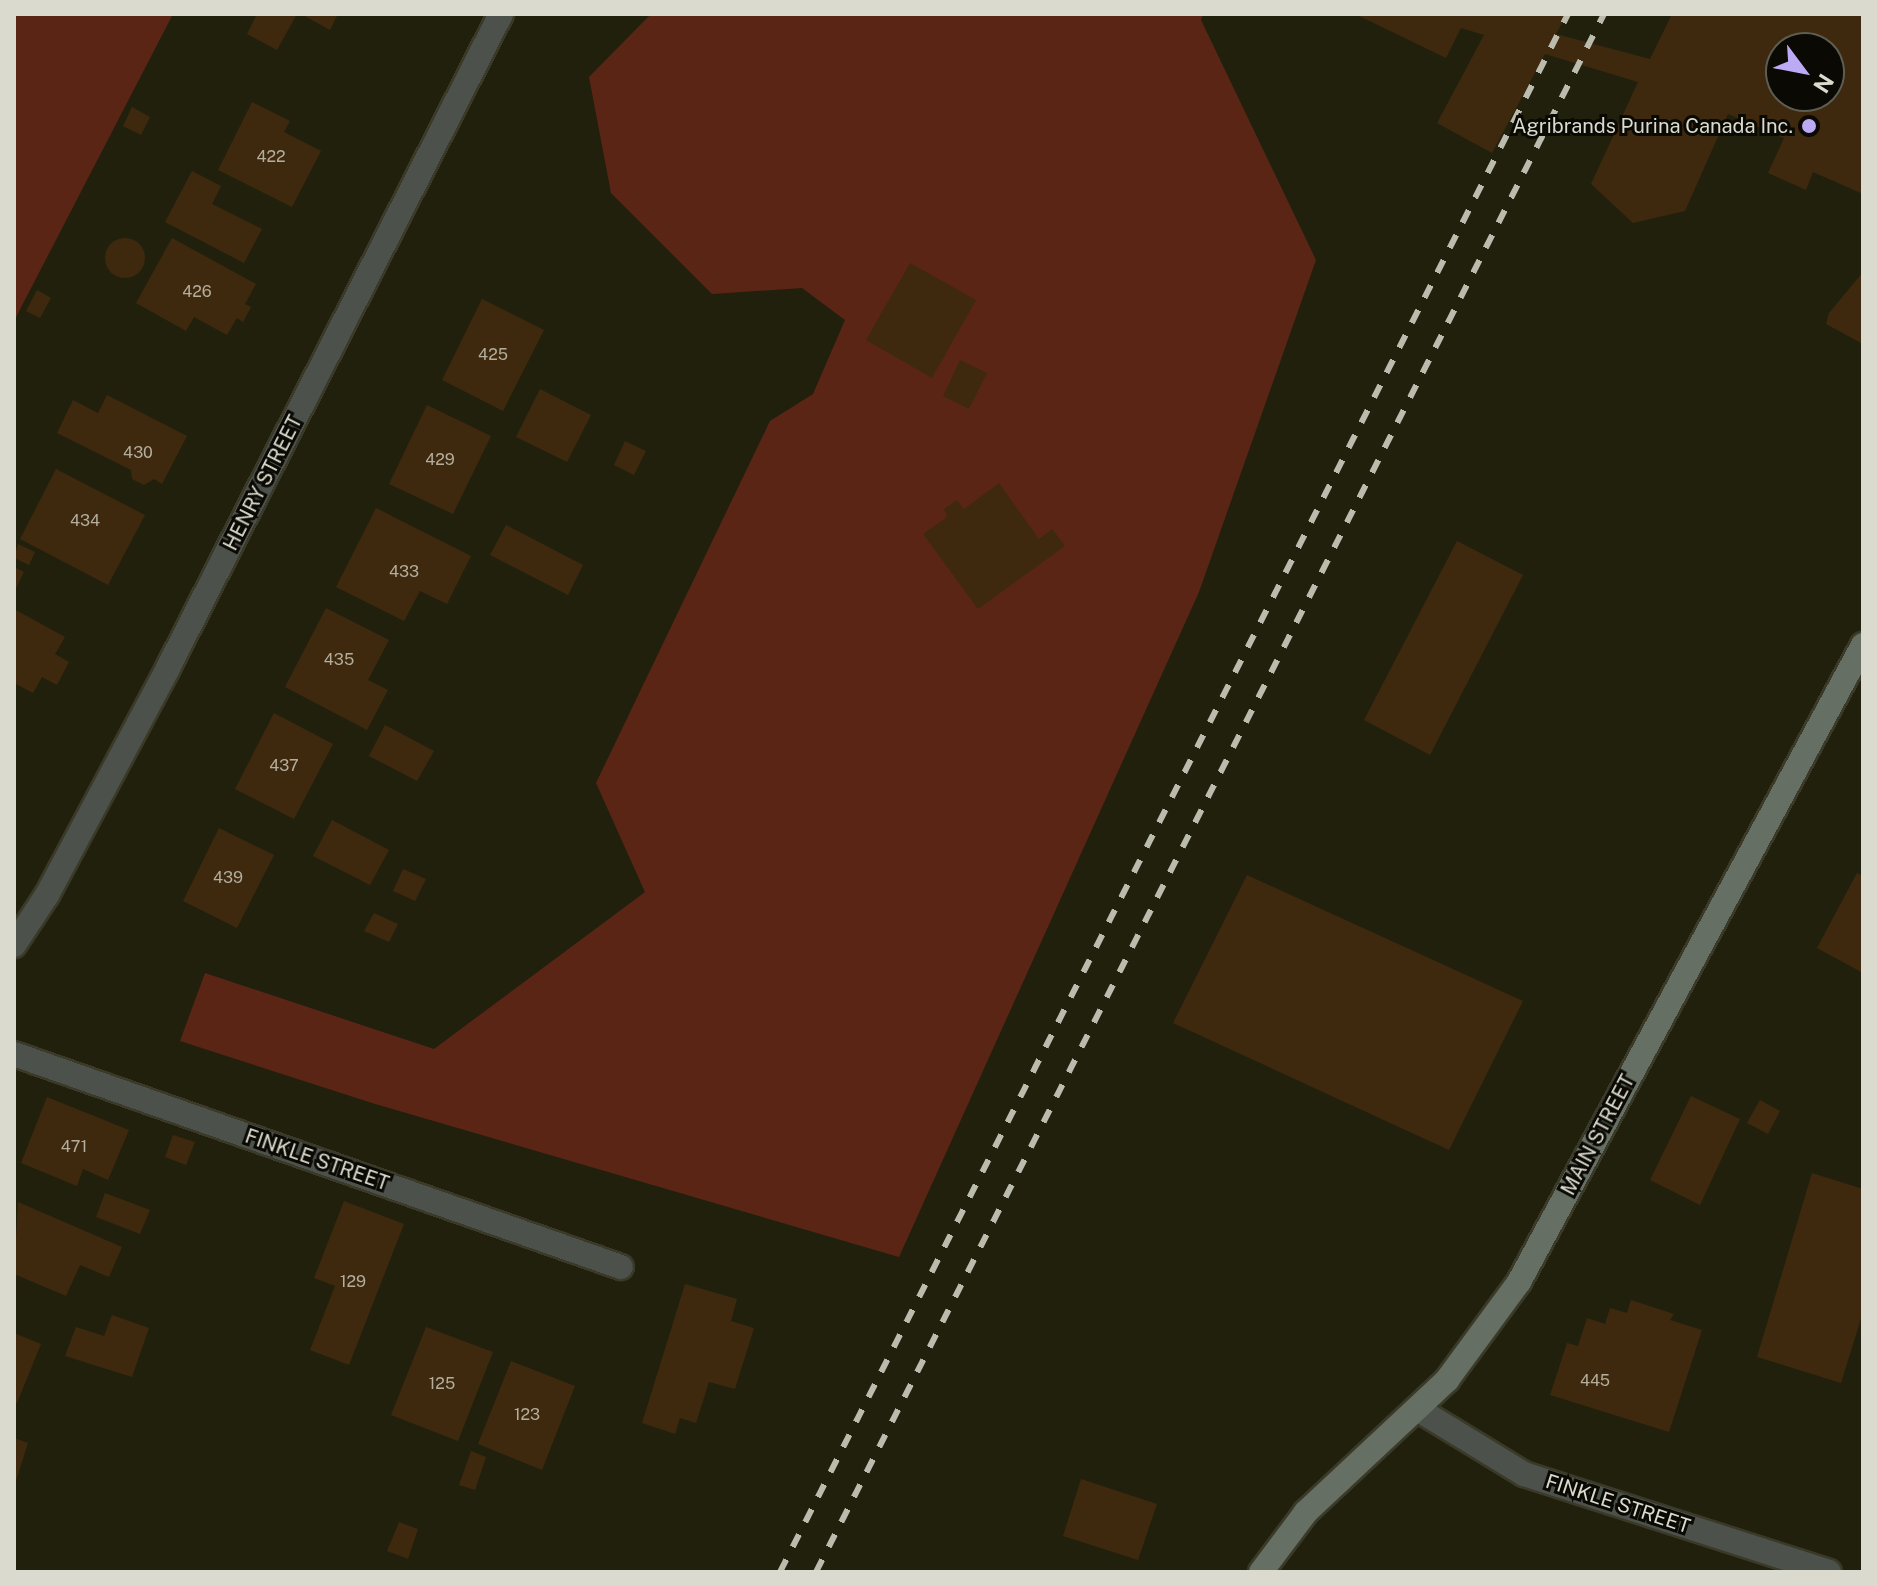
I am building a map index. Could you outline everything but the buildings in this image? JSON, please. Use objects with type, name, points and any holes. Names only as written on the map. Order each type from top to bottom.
[{"type":"main road","name":"MAIN STREET","points":[[1261,1572],[1306,1512],[1419,1410],[1472,1349],[1519,1282],[1863,645]]},
{"type":"street","name":"HENRY STREET","points":[[14,945],[168,668],[501,14]]},
{"type":"street","name":"FINKLE STREET","points":[[14,1054],[621,1267]]},
{"type":"street","name":"FINKLE STREET","points":[[1419,1410],[1524,1474],[1829,1572]]},
{"type":"shaded area","points":[[14,14],[173,14],[14,321]]},
{"type":"shaded area","points":[[651,14],[1203,14],[1201,20],[1316,260],[1199,592],[899,1257],[372,1103],[180,1041],[205,973],[434,1049],[645,892],[596,783],[770,421],[813,394],[845,320],[802,288],[712,294],[611,193],[589,77]]},
{"type":"railway","points":[[780,1572],[1568,14]]},
{"type":"railway","points":[[816,1572],[1604,14]]},
{"type":"place","name":"Agribrands Purina Canada Inc.","points":[[1809,126]]}]
